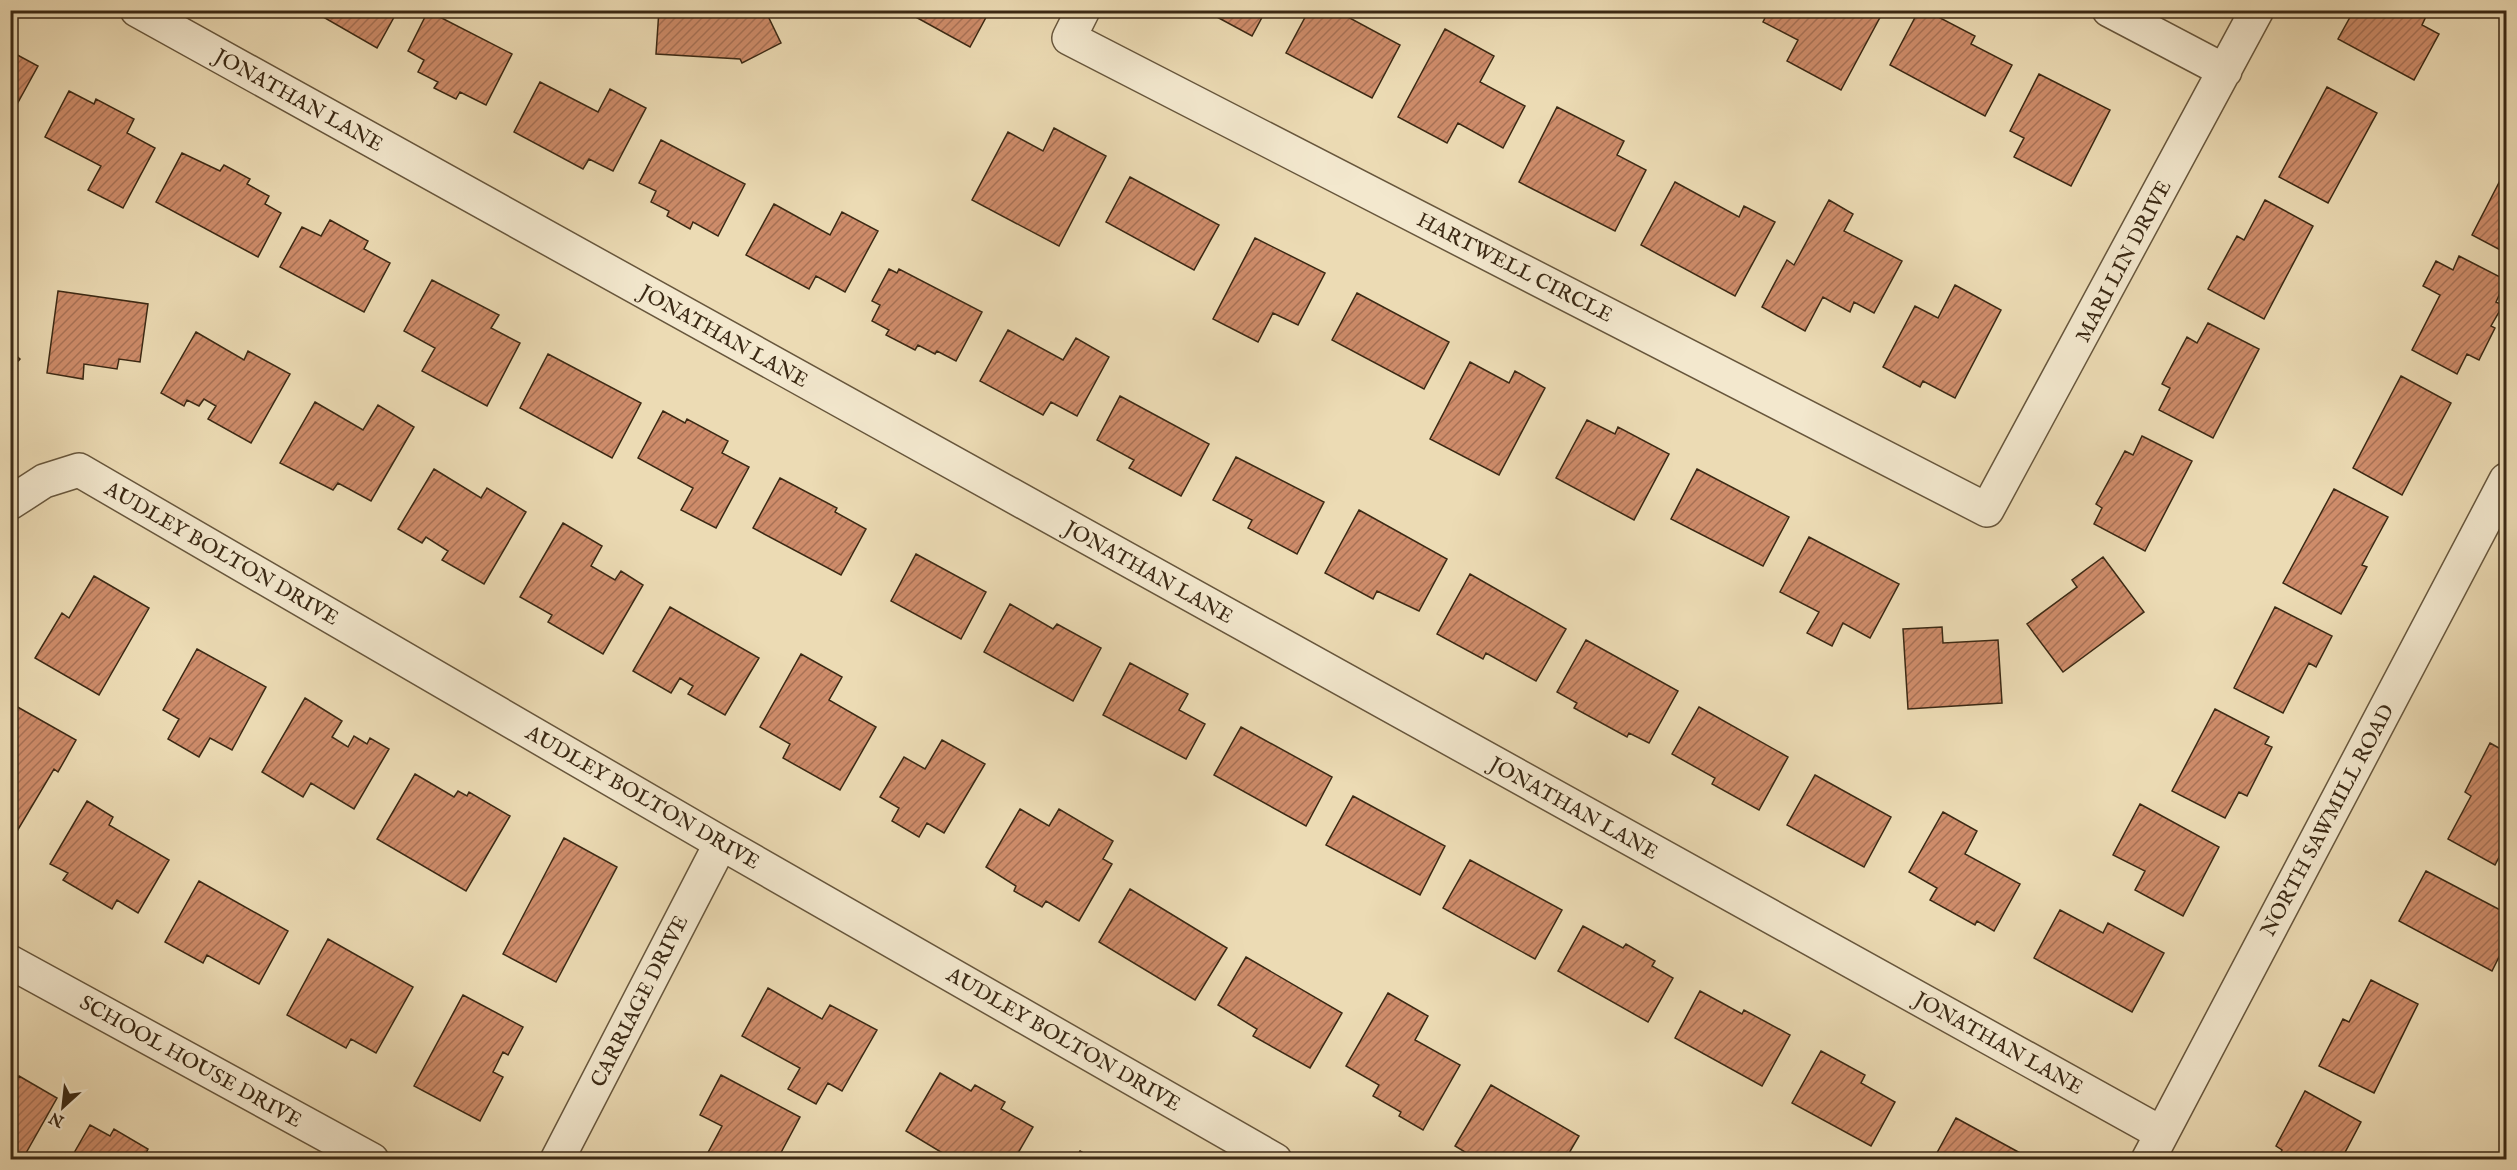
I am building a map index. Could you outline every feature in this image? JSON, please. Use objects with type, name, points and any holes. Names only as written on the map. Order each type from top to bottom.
[{"type":"street","name":"HARTWELL CIRCLE","points":[[1083,10],[1070,38],[1987,510]]},
{"type":"street","points":[[2109,10],[2225,71]]},
{"type":"street","name":"MARI LIN DRIVE","points":[[1987,510],[2257,10]]},
{"type":"street","name":"JONATHAN LANE","points":[[149,13],[2154,1146]]},
{"type":"street","name":"AUDLEY BOLTON DRIVE","points":[[10,503],[44,481],[79,470],[721,843],[1275,1160]]},
{"type":"street","name":"NORTH SAWMILL ROAD","points":[[2154,1146],[2506,480]]},
{"type":"street","name":"CARRIAGE DRIVE","points":[[557,1160],[721,843]]},
{"type":"street","name":"SCHOOL HOUSE DRIVE","points":[[10,962],[372,1160]]},
{"type":"building","points":[[311,10],[398,10],[377,48]]},
{"type":"building","points":[[659,10],[765,10],[781,43],[742,63],[740,59],[656,54]]},
{"type":"building","points":[[903,10],[990,10],[970,47]]},
{"type":"building","points":[[1204,10],[1266,10],[1252,36]]},
{"type":"building","points":[[1309,10],[1335,10],[1400,45],[1372,98],[1286,53]]},
{"type":"building","points":[[1769,10],[1884,10],[1841,90],[1787,61],[1798,40],[1763,22]]},
{"type":"building","points":[[1919,10],[1925,10],[1975,36],[1971,44],[2012,65],[1985,116],[1890,65]]},
{"type":"building","points":[[2354,10],[2429,10],[2422,25],[2439,34],[2414,80],[2338,39]]},
{"type":"building","points":[[428,11],[512,54],[486,105],[460,92],[456,99],[434,88],[438,82],[418,72],[424,60],[408,51]]},
{"type":"building","points":[[1445,29],[1494,56],[1480,82],[1525,106],[1503,148],[1458,123],[1447,143],[1398,117]]},
{"type":"building","points":[[10,51],[38,66],[10,117]]},
{"type":"building","points":[[2039,74],[2110,110],[2071,186],[2014,157],[2024,138],[2010,131]]},
{"type":"building","points":[[540,82],[598,112],[610,89],[646,108],[613,171],[589,159],[583,169],[514,132]]},
{"type":"building","points":[[2327,87],[2377,113],[2328,203],[2279,177]]},
{"type":"building","points":[[69,91],[94,104],[96,99],[134,119],[127,133],[155,148],[123,208],[88,190],[101,166],[45,137]]},
{"type":"building","points":[[1557,107],[1624,141],[1617,155],[1646,170],[1615,231],[1519,182]]},
{"type":"building","points":[[1054,128],[1106,156],[1059,246],[972,200],[1008,132],[1043,151]]},
{"type":"building","points":[[661,140],[745,184],[718,236],[693,222],[690,229],[667,216],[669,211],[651,202],[656,191],[639,183]]},
{"type":"building","points":[[182,153],[220,171],[224,165],[250,179],[247,184],[269,196],[265,204],[281,213],[258,257],[156,202]]},
{"type":"building","points":[[2506,169],[2506,253],[2472,235]]},
{"type":"building","points":[[1130,177],[1219,225],[1194,270],[1106,222]]},
{"type":"building","points":[[1675,182],[1739,217],[1744,206],[1775,222],[1735,296],[1641,245]]},
{"type":"building","points":[[1829,200],[1853,214],[1844,231],[1902,261],[1874,313],[1854,302],[1850,312],[1823,297],[1805,331],[1762,307],[1787,260],[1794,265]]},
{"type":"building","points":[[2265,200],[2313,226],[2264,319],[2208,289],[2237,236],[2244,240]]},
{"type":"building","points":[[774,204],[830,235],[842,212],[878,231],[845,292],[816,276],[809,289],[746,255]]},
{"type":"building","points":[[330,220],[368,241],[364,249],[390,263],[364,312],[280,267],[302,227],[321,236]]},
{"type":"building","points":[[1255,238],[1325,273],[1298,325],[1273,313],[1258,342],[1213,319]]},
{"type":"building","points":[[2459,256],[2506,280],[2496,302],[2503,305],[2491,326],[2495,328],[2479,360],[2467,354],[2457,374],[2412,350],[2440,295],[2423,286],[2436,261],[2453,270]]},
{"type":"building","points":[[889,269],[897,273],[899,269],[982,312],[956,361],[937,351],[935,354],[918,345],[915,350],[886,335],[889,330],[872,321],[880,305],[872,301]]},
{"type":"building","points":[[432,280],[499,315],[491,328],[520,343],[487,406],[422,371],[435,348],[404,331]]},
{"type":"building","points":[[1955,285],[2001,310],[1955,398],[1923,381],[1920,387],[1883,367],[1915,306],[1938,318]]},
{"type":"building","points":[[58,291],[148,304],[140,362],[119,359],[117,369],[84,364],[83,379],[47,373]]},
{"type":"building","points":[[1357,293],[1449,342],[1424,389],[1332,340]]},
{"type":"building","points":[[2208,323],[2259,349],[2213,438],[2159,410],[2170,388],[2162,384],[2187,337],[2197,343]]},
{"type":"building","points":[[1008,330],[1063,360],[1076,338],[1109,357],[1077,416],[1051,402],[1043,415],[980,381]]},
{"type":"building","points":[[196,332],[244,360],[248,351],[290,374],[251,443],[208,419],[216,406],[204,399],[199,406],[187,400],[184,406],[161,393]]},
{"type":"building","points":[[10,350],[20,359],[10,370]]},
{"type":"building","points":[[548,354],[641,403],[612,458],[520,408]]},
{"type":"building","points":[[1470,362],[1509,383],[1515,371],[1545,388],[1499,475],[1430,439]]},
{"type":"building","points":[[2401,376],[2451,403],[2402,495],[2353,468]]},
{"type":"building","points":[[1120,396],[1209,444],[1181,496],[1129,468],[1134,460],[1097,440]]},
{"type":"building","points":[[315,402],[363,430],[378,405],[414,427],[371,501],[338,483],[333,490],[280,463]]},
{"type":"building","points":[[663,411],[685,423],[687,419],[728,441],[722,453],[749,467],[716,528],[681,510],[693,488],[638,458]]},
{"type":"building","points":[[1587,420],[1615,434],[1618,427],[1669,454],[1634,520],[1556,478]]},
{"type":"building","points":[[2142,436],[2192,461],[2145,551],[2094,524],[2102,508],[2096,504],[2125,451],[2133,455]]},
{"type":"building","points":[[1236,457],[1324,502],[1297,554],[1248,528],[1252,520],[1213,500]]},
{"type":"building","points":[[434,469],[481,498],[487,488],[526,512],[484,584],[442,560],[448,551],[426,537],[422,543],[398,529]]},
{"type":"building","points":[[1697,469],[1789,517],[1763,566],[1671,519]]},
{"type":"building","points":[[780,478],[837,508],[835,512],[866,529],[841,575],[753,528]]},
{"type":"building","points":[[2334,489],[2388,517],[2362,565],[2367,567],[2341,614],[2283,583]]},
{"type":"building","points":[[1359,510],[1447,559],[1419,611],[1377,591],[1373,599],[1325,573]]},
{"type":"building","points":[[563,523],[602,546],[591,566],[615,580],[621,571],[643,585],[603,654],[548,622],[552,615],[520,597]]},
{"type":"building","points":[[1809,537],[1899,584],[1870,638],[1843,623],[1832,646],[1807,633],[1819,612],[1780,592]]},
{"type":"building","points":[[916,554],[986,592],[961,639],[891,601]]},
{"type":"building","points":[[2103,557],[2144,612],[2063,672],[2027,624],[2077,587],[2072,580]]},
{"type":"building","points":[[1470,574],[1566,629],[1536,681],[1486,653],[1483,659],[1437,634]]},
{"type":"building","points":[[94,576],[149,608],[99,695],[35,658],[62,613],[69,618]]},
{"type":"building","points":[[1010,604],[1053,629],[1057,624],[1101,648],[1073,701],[984,652]]},
{"type":"building","points":[[670,607],[759,658],[725,715],[688,694],[693,686],[680,678],[671,693],[633,671]]},
{"type":"building","points":[[2275,607],[2332,636],[2316,667],[2309,663],[2283,713],[2234,688]]},
{"type":"building","points":[[1942,627],[1943,643],[1998,640],[2002,703],[1908,709],[1903,629]]},
{"type":"building","points":[[1586,640],[1678,691],[1649,743],[1629,733],[1627,737],[1574,708],[1577,703],[1557,692]]},
{"type":"building","points":[[197,649],[266,687],[232,750],[210,738],[199,757],[168,739],[179,719],[163,710]]},
{"type":"building","points":[[801,654],[842,677],[829,700],[876,727],[840,790],[783,758],[790,744],[760,727]]},
{"type":"building","points":[[1130,663],[1188,694],[1179,710],[1205,724],[1186,759],[1103,715]]},
{"type":"building","points":[[305,698],[342,721],[332,737],[348,747],[354,736],[367,744],[370,738],[389,749],[354,809],[311,783],[303,797],[262,772]]},
{"type":"building","points":[[14,705],[76,740],[58,772],[54,769],[10,843],[10,711]]},
{"type":"building","points":[[1699,707],[1788,757],[1759,810],[1712,784],[1715,778],[1672,754]]},
{"type":"building","points":[[2215,709],[2269,737],[2265,744],[2272,747],[2247,796],[2239,792],[2225,818],[2172,791]]},
{"type":"building","points":[[1241,727],[1332,777],[1306,826],[1214,775]]},
{"type":"building","points":[[942,740],[985,764],[944,833],[927,823],[919,837],[892,821],[899,808],[880,797],[904,757],[925,769]]},
{"type":"building","points":[[2490,743],[2506,752],[2506,844],[2495,865],[2448,839],[2471,796],[2465,792]]},
{"type":"building","points":[[415,774],[454,797],[458,791],[467,796],[469,792],[510,816],[466,891],[377,839]]},
{"type":"building","points":[[1815,775],[1891,817],[1864,867],[1787,825]]},
{"type":"building","points":[[1353,796],[1445,846],[1420,895],[1326,845]]},
{"type":"building","points":[[87,801],[113,817],[109,825],[169,860],[138,913],[117,900],[112,909],[63,880],[68,873],[50,864]]},
{"type":"building","points":[[2140,804],[2219,847],[2183,916],[2135,890],[2145,871],[2113,855]]},
{"type":"building","points":[[1020,809],[1049,826],[1059,809],[1113,841],[1103,859],[1112,864],[1079,921],[1046,901],[1042,907],[1014,891],[1016,886],[986,867]]},
{"type":"building","points":[[1943,812],[1977,831],[1965,854],[2020,884],[1994,931],[1977,921],[1975,925],[1930,900],[1937,888],[1909,872]]},
{"type":"building","points":[[564,838],[617,867],[556,982],[503,954]]},
{"type":"building","points":[[1470,860],[1562,910],[1535,959],[1443,908]]},
{"type":"building","points":[[2426,871],[2506,913],[2506,943],[2492,971],[2399,921]]},
{"type":"building","points":[[199,881],[288,931],[259,984],[207,955],[203,963],[165,942]]},
{"type":"building","points":[[1130,889],[1227,948],[1195,1000],[1099,942]]},
{"type":"building","points":[[2060,910],[2103,933],[2108,923],[2164,953],[2132,1012],[2034,958]]},
{"type":"building","points":[[1583,926],[1623,948],[1626,944],[1655,961],[1652,966],[1673,978],[1648,1022],[1558,971]]},
{"type":"building","points":[[328,939],[413,987],[376,1053],[351,1039],[346,1048],[287,1015]]},
{"type":"building","points":[[1246,957],[1342,1013],[1310,1068],[1253,1036],[1257,1029],[1218,1005]]},
{"type":"building","points":[[2371,980],[2418,1004],[2374,1093],[2319,1066],[2343,1019],[2349,1022]]},
{"type":"building","points":[[768,988],[822,1019],[830,1005],[877,1030],[842,1091],[828,1083],[816,1104],[788,1089],[800,1068],[742,1036]]},
{"type":"building","points":[[1700,991],[1742,1014],[1744,1010],[1790,1035],[1762,1086],[1675,1038]]},
{"type":"building","points":[[1388,993],[1428,1016],[1415,1040],[1460,1065],[1423,1130],[1399,1116],[1401,1112],[1373,1096],[1379,1085],[1346,1066]]},
{"type":"building","points":[[463,995],[523,1027],[508,1055],[503,1052],[493,1072],[503,1077],[480,1121],[414,1086]]},
{"type":"building","points":[[1821,1051],[1865,1075],[1861,1083],[1895,1102],[1871,1146],[1792,1103]]},
{"type":"building","points":[[940,1073],[971,1091],[975,1085],[1005,1102],[1001,1109],[1033,1127],[1014,1160],[954,1160],[906,1131]]},
{"type":"building","points":[[721,1075],[800,1117],[777,1160],[704,1160],[722,1126],[700,1115]]},
{"type":"building","points":[[19,1076],[57,1098],[22,1160],[10,1160],[10,1092]]},
{"type":"building","points":[[1491,1085],[1579,1136],[1565,1160],[1478,1160],[1455,1146]]},
{"type":"building","points":[[2305,1091],[2361,1122],[2341,1160],[2277,1160],[2282,1150],[2276,1146]]},
{"type":"building","points":[[1956,1118],[2033,1160],[1933,1160]]},
{"type":"building","points":[[90,1125],[110,1136],[114,1129],[148,1149],[144,1157],[149,1160],[70,1160]]},
{"type":"building","points":[[1080,1151],[1095,1160],[1075,1160]]}]
